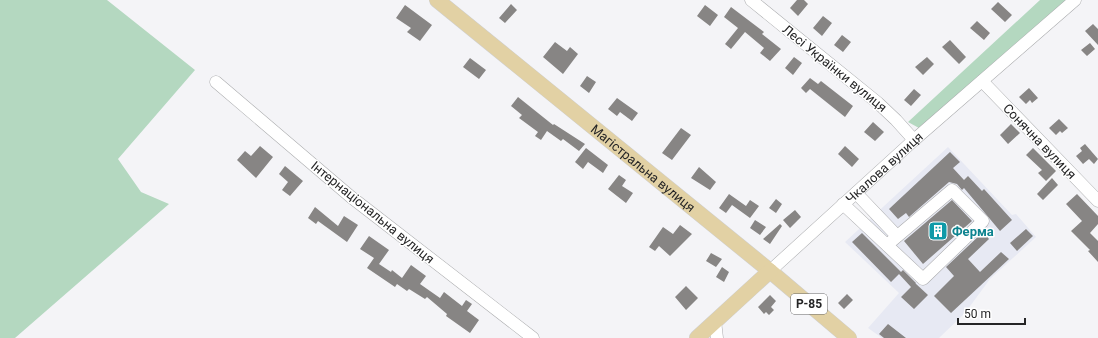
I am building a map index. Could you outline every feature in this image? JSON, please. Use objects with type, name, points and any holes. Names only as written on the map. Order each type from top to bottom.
[{"type":"main road","name":"Магістральна вулиця","points":[[436,0],[770,271],[849,338]]},
{"type":"main road","name":"Чкалова вулиця","points":[[697,338],[770,271]]},
{"type":"street","name":"Лесі Українки вулиця","points":[[751,0],[878,103],[914,140]]},
{"type":"street","name":"Чкалова вулиця","points":[[770,271],[914,140],[1075,0]]},
{"type":"street","name":"Сонячна вулиця","points":[[982,81],[1098,201]]},
{"type":"street","name":"Інтернаціональна вулиця","points":[[216,82],[351,198],[533,338]]},
{"type":"street","points":[[843,204],[886,245],[923,279],[983,221],[952,190],[886,245]]},
{"type":"street","points":[[856,193],[897,236]]},
{"type":"street","points":[[715,321],[717,338]]},
{"type":"shaded area","points":[[948,147],[1012,215],[1016,214],[1036,237],[990,279],[965,313],[939,338],[882,338],[868,328],[899,293],[845,242]]},
{"type":"green space","points":[[0,0],[107,0],[195,70],[118,159],[141,192],[169,204],[15,338],[0,338]]},
{"type":"green space","points":[[1040,0],[1068,0],[919,128],[908,122]]},
{"type":"building","points":[[797,0],[804,0],[808,4],[798,16],[790,8]]},
{"type":"building","points":[[998,2],[1012,15],[1005,22],[991,9]]},
{"type":"building","points":[[511,4],[517,10],[505,23],[499,18]]},
{"type":"building","points":[[405,5],[432,25],[420,41],[407,32],[411,28],[396,18]]},
{"type":"building","points":[[705,5],[718,15],[710,26],[697,16]]},
{"type":"building","points":[[731,7],[764,32],[762,34],[781,49],[770,61],[760,53],[764,48],[745,32],[731,49],[725,44],[738,28],[724,17]]},
{"type":"building","points":[[823,16],[832,23],[822,36],[813,28]]},
{"type":"building","points":[[977,21],[990,33],[984,40],[970,28]]},
{"type":"building","points":[[1093,24],[1098,29],[1098,45],[1085,31]]},
{"type":"building","points":[[842,35],[851,42],[843,52],[834,45]]},
{"type":"building","points":[[950,40],[966,57],[959,64],[942,47]]},
{"type":"building","points":[[555,42],[567,51],[570,47],[578,54],[563,74],[543,57]]},
{"type":"building","points":[[1090,43],[1095,49],[1087,56],[1081,50]]},
{"type":"building","points":[[794,57],[802,63],[793,75],[785,68]]},
{"type":"building","points":[[927,57],[934,64],[923,75],[915,67]]},
{"type":"building","points":[[470,58],[486,70],[479,79],[463,67]]},
{"type":"building","points":[[587,76],[596,82],[589,93],[580,86]]},
{"type":"building","points":[[810,78],[818,84],[821,81],[853,106],[845,117],[810,89],[806,93],[801,88]]},
{"type":"building","points":[[1029,88],[1038,98],[1032,103],[1030,100],[1026,104],[1019,97]]},
{"type":"building","points":[[914,89],[921,95],[911,106],[904,100]]},
{"type":"building","points":[[518,97],[553,125],[554,124],[585,144],[579,151],[563,139],[561,141],[547,131],[541,140],[535,136],[538,132],[519,118],[522,115],[511,106]]},
{"type":"building","points":[[617,98],[638,113],[632,121],[620,112],[617,116],[608,109]]},
{"type":"building","points":[[1059,119],[1068,128],[1062,133],[1060,131],[1056,135],[1049,128]]},
{"type":"building","points":[[873,122],[884,132],[875,141],[864,132]]},
{"type":"building","points":[[1011,124],[1020,133],[1008,144],[1000,135]]},
{"type":"building","points":[[681,128],[691,135],[672,160],[662,153]]},
{"type":"building","points":[[1085,144],[1098,159],[1094,164],[1089,159],[1083,164],[1076,156],[1082,151],[1080,148]]},
{"type":"building","points":[[260,146],[273,157],[256,178],[237,160],[245,151],[251,156]]},
{"type":"building","points":[[845,146],[859,159],[852,167],[838,154]]},
{"type":"building","points":[[586,148],[608,165],[603,173],[588,162],[583,169],[575,162]]},
{"type":"building","points":[[1033,148],[1056,171],[1046,181],[1038,173],[1042,170],[1026,155]]},
{"type":"building","points":[[950,152],[960,162],[953,168],[964,180],[968,176],[982,191],[984,189],[1012,220],[1000,231],[964,188],[962,190],[957,184],[949,182],[909,217],[906,213],[898,219],[889,209]]},
{"type":"building","points":[[285,166],[303,181],[290,196],[282,190],[288,182],[279,174]]},
{"type":"building","points":[[699,167],[716,182],[710,190],[691,178]]},
{"type":"building","points":[[619,175],[626,180],[622,186],[633,193],[626,203],[608,189]]},
{"type":"building","points":[[1052,178],[1058,185],[1043,200],[1037,194]]},
{"type":"building","points":[[729,194],[746,206],[750,200],[759,206],[750,218],[732,205],[726,213],[719,208]]},
{"type":"building","points":[[1077,194],[1098,216],[1098,224],[1090,233],[1098,241],[1098,262],[1088,251],[1090,250],[1071,231],[1082,221],[1066,204]]},
{"type":"building","points":[[776,199],[782,204],[776,213],[769,208]]},
{"type":"building","name":"Ферма","points":[[952,200],[972,221],[923,264],[904,241]]},
{"type":"building","points":[[315,207],[338,226],[344,216],[358,225],[347,242],[318,221],[316,224],[308,218]]},
{"type":"building","points":[[795,210],[801,217],[790,228],[783,220]]},
{"type":"building","points":[[755,220],[766,227],[760,235],[750,228]]},
{"type":"building","points":[[780,224],[782,226],[770,244],[763,239]]},
{"type":"building","points":[[680,225],[692,234],[670,256],[659,246],[655,251],[649,247],[663,227],[673,234]]},
{"type":"building","points":[[1026,229],[1033,236],[1017,251],[1010,243]]},
{"type":"building","points":[[983,232],[989,239],[968,259],[980,272],[1001,252],[1009,259],[951,313],[934,296],[954,276],[946,267]]},
{"type":"building","points":[[862,233],[901,272],[891,282],[852,242]]},
{"type":"building","points":[[369,236],[389,250],[379,264],[391,272],[392,270],[402,278],[411,265],[426,276],[420,284],[440,298],[444,292],[462,306],[466,300],[472,304],[467,311],[479,320],[470,333],[446,316],[447,314],[427,297],[425,299],[409,289],[407,291],[397,284],[395,287],[367,268],[374,258],[360,249]]},
{"type":"building","points":[[711,253],[722,259],[716,267],[706,261]]},
{"type":"building","points":[[722,267],[729,272],[724,282],[716,277]]},
{"type":"building","points":[[903,270],[916,283],[911,287],[899,274]]},
{"type":"building","points":[[915,283],[928,295],[914,309],[901,297]]},
{"type":"building","points":[[686,286],[698,298],[686,310],[675,297]]},
{"type":"building","points":[[847,294],[853,300],[844,309],[838,303]]},
{"type":"building","points":[[770,295],[776,301],[771,307],[774,310],[769,315],[766,312],[764,314],[758,307]]},
{"type":"building","points":[[888,324],[906,338],[884,338],[879,334]]},
{"type":"place","name":"Ферма","points":[[938,231]]}]
